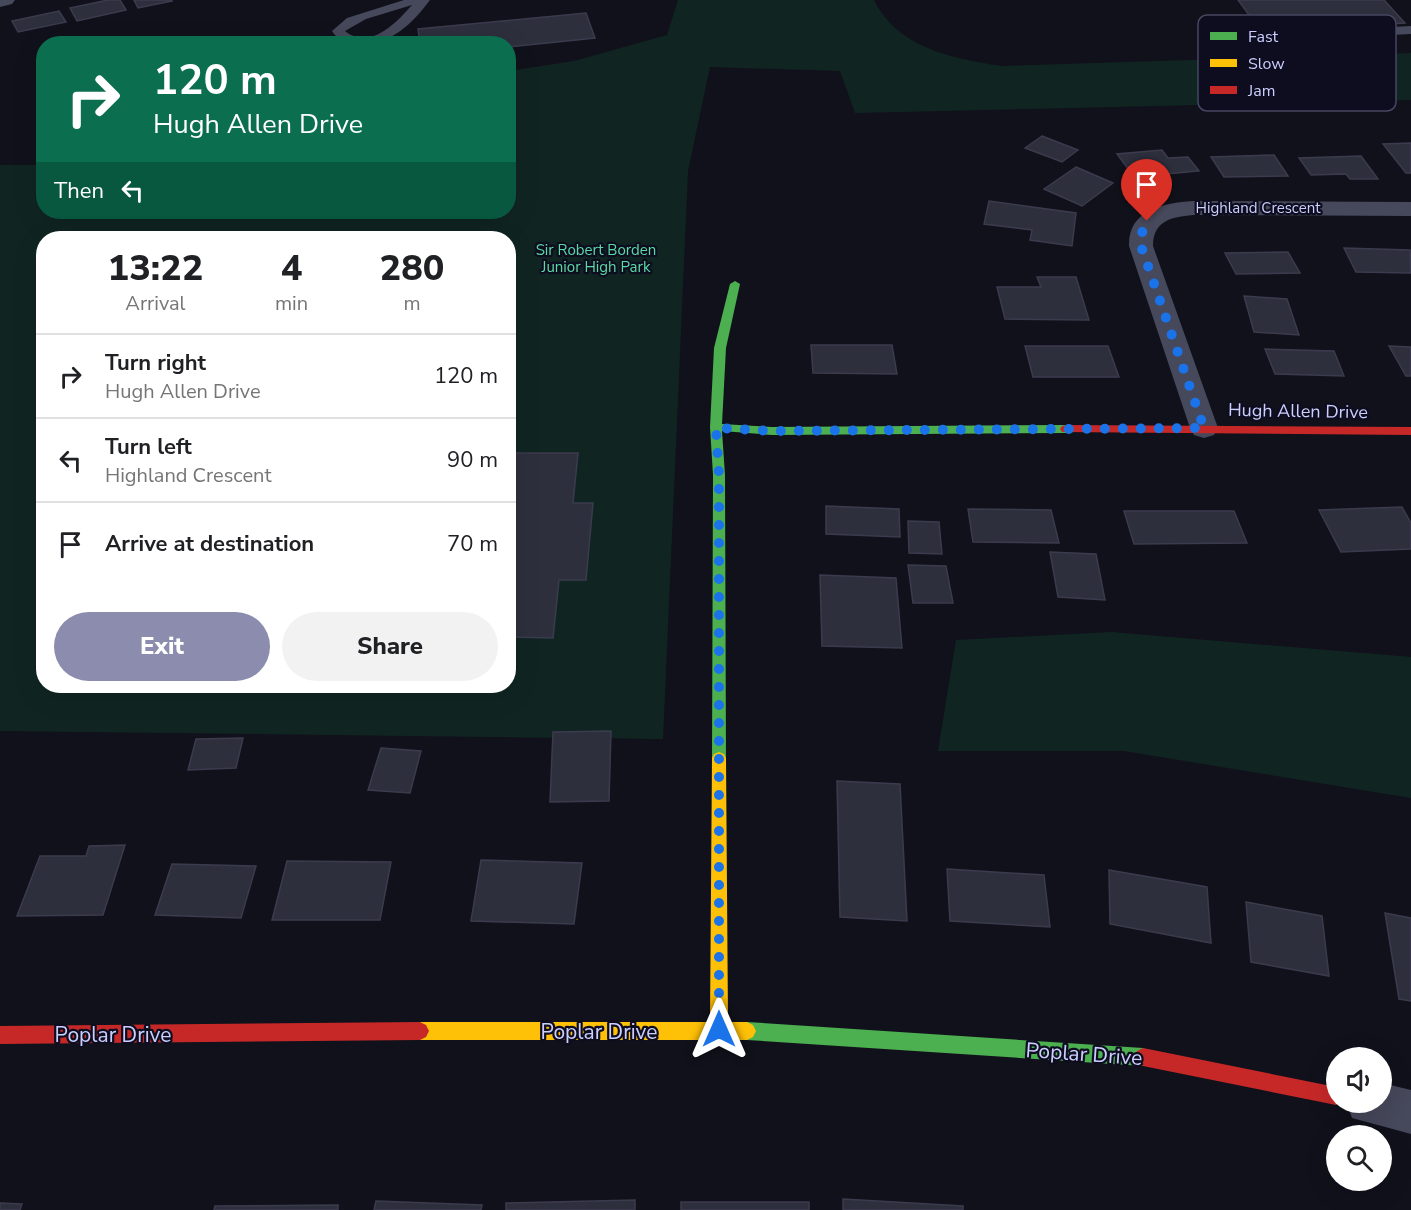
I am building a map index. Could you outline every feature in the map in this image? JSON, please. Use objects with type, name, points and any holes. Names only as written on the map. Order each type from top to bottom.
[{"type":"street","points":[[0,1],[5,0]]},
{"type":"street","name":"Highland Crescent","points":[[1204,428],[1141,246],[1141,235],[1147,221],[1167,212],[1193,208],[1411,209]]},
{"type":"street","points":[[719,1029],[719,475],[716,428],[720,348],[735,284]]},
{"type":"street","name":"Hugh Allen Drive","points":[[716,428],[772,431],[1204,428],[1411,431]]},
{"type":"street","name":"Poplar Drive","points":[[0,1035],[719,1029],[1134,1056],[1190,1065],[1326,1094]]},
{"type":"street","points":[[1392,1108],[1411,1112]]},
{"type":"lane","points":[[344,36],[338,32],[341,26],[352,20],[418,0]]},
{"type":"lane","points":[[386,36],[393,32],[424,0]]},
{"type":"lane","points":[[1396,31],[1411,30]]},
{"type":"green space","name":"Sir Robert Borden Junior High Park","points":[[678,0],[874,0],[897,30],[912,40],[946,55],[1002,66],[1198,60],[1198,105],[855,113],[840,71],[710,67],[688,171],[663,739],[0,731],[0,165],[36,165],[36,219],[516,219],[516,70],[574,61],[667,35]]},
{"type":"green space","name":"Sir Robert Borden Junior High Park","points":[[1396,53],[1411,53],[1411,100],[1396,100]]},
{"type":"green space","points":[[1111,632],[1411,657],[1411,798],[1124,751],[938,751],[956,640]]},
{"type":"building","points":[[108,0],[120,0],[126,10],[77,21],[70,8]]},
{"type":"building","points":[[134,0],[171,0],[172,1],[138,8]]},
{"type":"building","points":[[1238,0],[1384,0],[1405,23],[1396,24],[1396,15],[1249,15]]},
{"type":"building","points":[[59,11],[66,22],[18,32],[12,21]]},
{"type":"building","points":[[586,13],[595,38],[516,46],[516,36],[419,36],[418,29]]},
{"type":"building","points":[[1042,136],[1078,150],[1062,162],[1025,148]]},
{"type":"building","points":[[1411,143],[1411,173],[1406,173],[1383,144]]},
{"type":"building","points":[[1162,150],[1168,158],[1188,157],[1199,171],[1134,177],[1117,154]]},
{"type":"building","points":[[1274,155],[1288,176],[1224,177],[1211,157]]},
{"type":"building","points":[[1361,156],[1378,179],[1350,179],[1346,174],[1311,175],[1299,158]]},
{"type":"building","points":[[1076,167],[1113,183],[1082,206],[1044,189]]},
{"type":"building","points":[[989,201],[1076,213],[1072,246],[1030,240],[1032,230],[984,224]]},
{"type":"building","points":[[1344,248],[1410,250],[1411,273],[1356,272]]},
{"type":"building","points":[[1288,252],[1300,273],[1236,274],[1225,253]]},
{"type":"building","points":[[1037,277],[1076,277],[1089,320],[1005,319],[997,287],[1041,287]]},
{"type":"building","points":[[1244,296],[1287,299],[1299,335],[1254,332]]},
{"type":"building","points":[[811,345],[892,345],[897,374],[813,373]]},
{"type":"building","points":[[1025,346],[1108,346],[1119,377],[1033,377]]},
{"type":"building","points":[[1389,346],[1411,347],[1411,376],[1406,376]]},
{"type":"building","points":[[1265,349],[1334,351],[1344,376],[1275,374]]},
{"type":"building","points":[[516,453],[578,453],[573,503],[593,503],[586,580],[559,580],[553,638],[516,637]]},
{"type":"building","points":[[826,506],[899,509],[900,537],[826,534]]},
{"type":"building","points":[[1402,507],[1411,523],[1411,549],[1341,552],[1319,510]]},
{"type":"building","points":[[968,509],[1051,510],[1059,543],[973,542]]},
{"type":"building","points":[[1124,511],[1234,511],[1247,543],[1134,544]]},
{"type":"building","points":[[908,521],[939,522],[942,554],[909,553]]},
{"type":"building","points":[[1050,552],[1096,554],[1105,600],[1058,597]]},
{"type":"building","points":[[908,565],[946,566],[953,603],[913,603]]},
{"type":"building","points":[[820,575],[896,578],[902,648],[822,646]]},
{"type":"building","points":[[611,731],[609,801],[550,802],[553,732]]},
{"type":"building","points":[[243,738],[236,768],[188,770],[196,739]]},
{"type":"building","points":[[381,748],[421,751],[410,793],[368,790]]},
{"type":"building","points":[[837,781],[900,784],[907,921],[840,917]]},
{"type":"building","points":[[125,845],[103,915],[17,916],[40,856],[86,856],[89,846]]},
{"type":"building","points":[[481,860],[582,863],[574,924],[471,921]]},
{"type":"building","points":[[287,861],[391,862],[380,920],[272,920]]},
{"type":"building","points":[[172,864],[256,866],[241,918],[155,915]]},
{"type":"building","points":[[947,869],[1044,875],[1050,927],[950,921]]},
{"type":"building","points":[[1109,870],[1207,887],[1211,943],[1110,924]]},
{"type":"building","points":[[1246,902],[1322,916],[1329,976],[1251,962]]},
{"type":"building","points":[[1385,913],[1411,918],[1411,1001],[1399,999]]},
{"type":"building","points":[[843,1199],[963,1206],[963,1210],[843,1210]]},
{"type":"building","points":[[635,1200],[635,1210],[506,1210],[506,1203]]},
{"type":"building","points":[[376,1201],[482,1205],[481,1210],[374,1210]]},
{"type":"building","points":[[681,1202],[809,1202],[809,1210],[681,1210]]},
{"type":"building","points":[[0,1203],[22,1204],[20,1210],[0,1210]]},
{"type":"building","points":[[338,1205],[338,1210],[214,1210],[215,1206]]},
{"type":"traffic: fast","points":[[719,758],[719,475],[716,427],[720,348],[735,284]]},
{"type":"traffic: fast","points":[[716,427],[772,431],[1066,429]]},
{"type":"traffic: fast","points":[[747,1031],[1143,1057]]},
{"type":"traffic: slow","points":[[719,758],[719,1029]]},
{"type":"traffic: slow","points":[[420,1031],[747,1031]]},
{"type":"traffic: jam","points":[[1066,429],[1411,431]]},
{"type":"traffic: jam","points":[[0,1035],[420,1031]]},
{"type":"traffic: jam","points":[[1143,1057],[1326,1094]]},
{"type":"route","points":[[719,1029],[719,475],[716,428],[772,431],[1204,428],[1141,246],[1142,230],[1147,221]]}]
